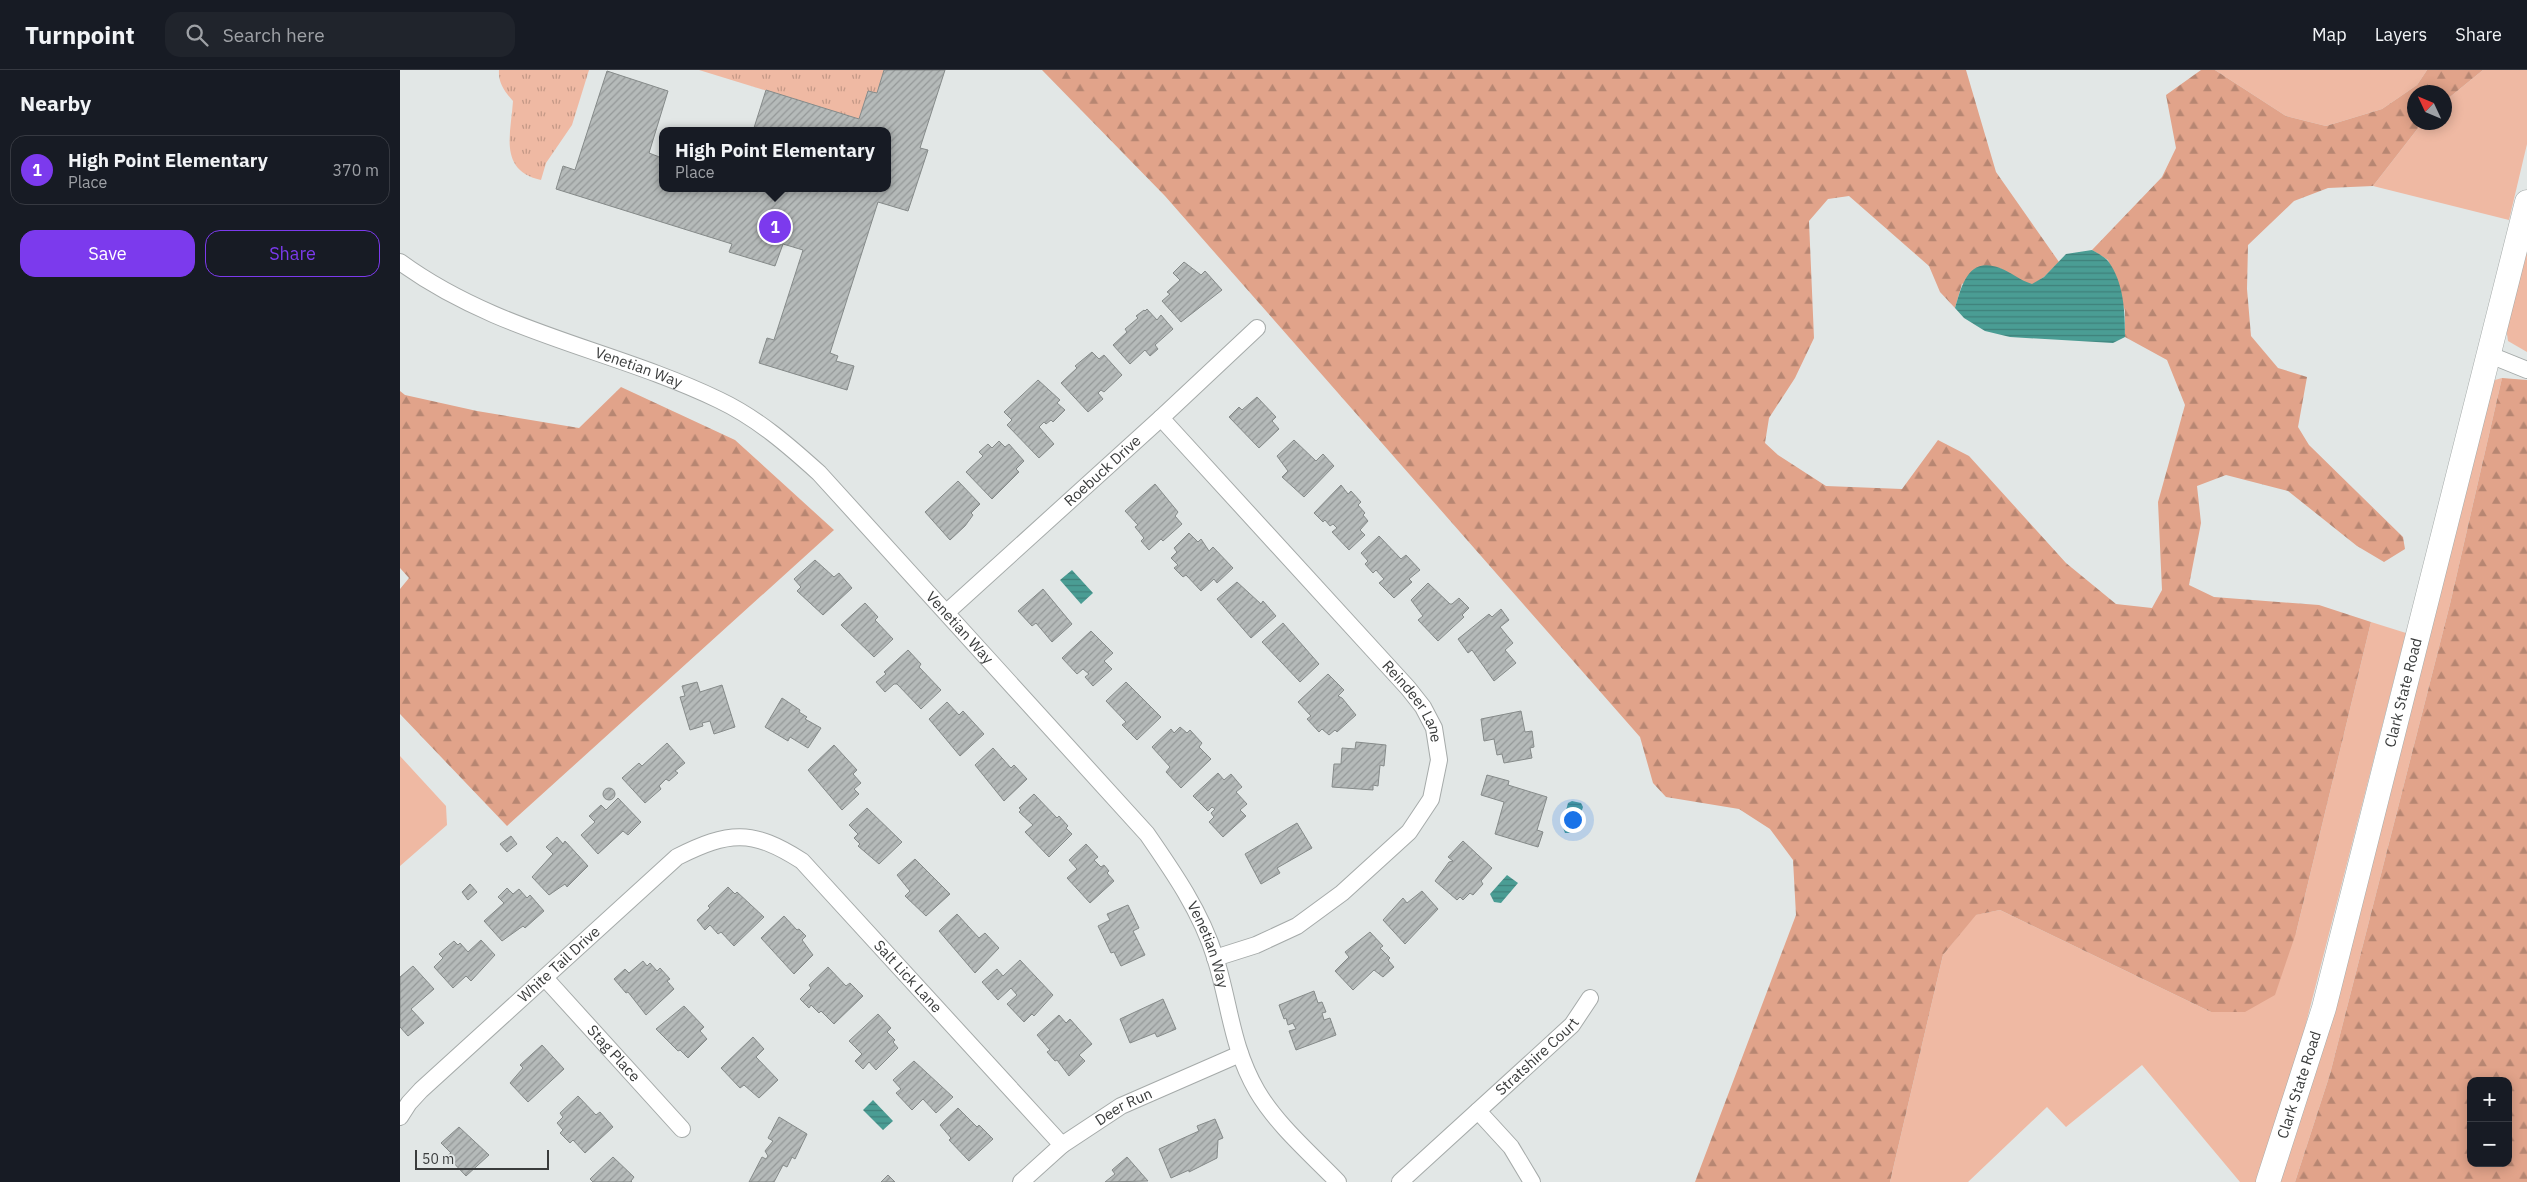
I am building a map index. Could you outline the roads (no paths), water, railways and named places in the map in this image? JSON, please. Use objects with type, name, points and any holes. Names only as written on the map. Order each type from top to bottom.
[{"type":"main road","name":"Clark State Road","points":[[2268,1182],[2324,1008],[2527,202]]},
{"type":"street","name":"Venetian Way","points":[[400,262],[463,302],[543,336],[641,369],[719,400],[758,422],[819,473],[1148,834],[1181,884],[1200,918],[1215,958],[1230,1026],[1240,1054],[1258,1092],[1275,1115],[1338,1182]]},
{"type":"street","name":"Roebuck Drive","points":[[947,612],[1161,418],[1257,328]]},
{"type":"street","points":[[2490,355],[2527,370]]},
{"type":"street","name":"Reindeer Lane","points":[[1161,418],[1423,706],[1434,728],[1439,760],[1431,799],[1409,832],[1342,893],[1297,926],[1256,944],[1215,958]]},
{"type":"street","name":"White Tail Drive","points":[[400,1117],[421,1090],[677,857],[706,843],[736,836]]},
{"type":"street","name":"Salt Lick Lane","points":[[736,836],[761,839],[782,848],[802,861],[1062,1144]]},
{"type":"street","name":"Stag Place","points":[[546,978],[682,1129]]},
{"type":"street","name":"Stratshire Court","points":[[1400,1182],[1572,1024],[1590,998]]},
{"type":"street","name":"Deer Run","points":[[1021,1182],[1062,1144],[1121,1106],[1240,1054]]},
{"type":"street","points":[[1478,1111],[1511,1147],[1532,1182]]},
{"type":"water","points":[[2092,250],[2108,261],[2120,288],[2124,308],[2125,337],[2113,343],[2010,337],[1985,331],[1964,318],[1955,308],[1960,290],[1968,275],[1980,266],[1989,265],[2000,268],[2032,284],[2044,277],[2066,254]]},
{"type":"water","points":[[1072,570],[1093,593],[1081,604],[1060,580]]},
{"type":"water","points":[[1572,801],[1581,803],[1583,807],[1576,829],[1565,833],[1562,825],[1568,803]]},
{"type":"water","points":[[1507,875],[1518,883],[1501,903],[1494,902],[1490,894]]},
{"type":"water","points":[[873,1100],[893,1121],[883,1130],[863,1110]]},
{"type":"place","name":"High Point Elementary","points":[[775,227]]}]
